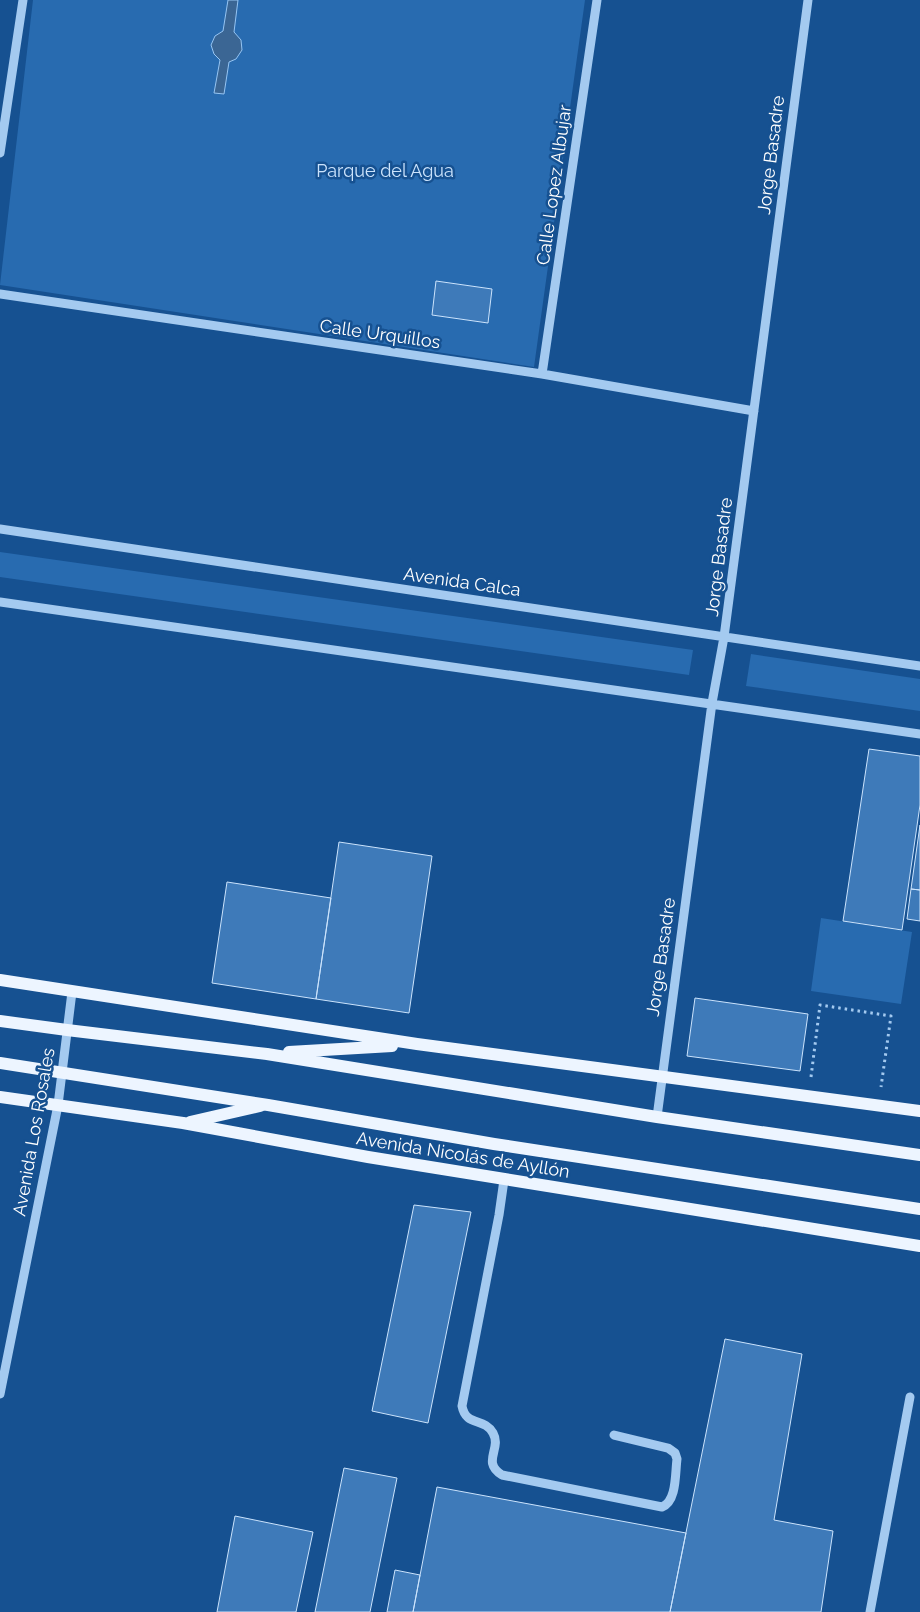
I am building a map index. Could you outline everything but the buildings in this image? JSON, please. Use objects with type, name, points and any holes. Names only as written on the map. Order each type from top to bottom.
[{"type":"main road","points":[[0,980],[416,1044],[920,1111]]},
{"type":"main road","points":[[0,1020],[267,1054],[656,1117],[920,1155]]},
{"type":"main road","points":[[267,1054],[416,1044]]},
{"type":"main road","name":"Avenida Nicolás de Ayllón","points":[[0,1063],[268,1104],[494,1144],[920,1209]]},
{"type":"main road","name":"Avenida Nicolás de Ayllón","points":[[0,1097],[184,1123],[368,1158],[920,1246]]},
{"type":"main road","points":[[184,1123],[268,1104]]},
{"type":"street","points":[[0,153],[23,0]]},
{"type":"street","name":"Calle Lopez Albujar","points":[[542,374],[597,0]]},
{"type":"street","name":"Jorge Basadre","points":[[656,1117],[712,703],[724,637],[808,0]]},
{"type":"street","name":"Calle Urquillos","points":[[0,294],[542,374],[754,410]]},
{"type":"street","name":"Avenida Calca","points":[[0,529],[920,666]]},
{"type":"street","points":[[0,602],[920,734]]},
{"type":"street","name":"Avenida Los Rosales","points":[[0,1394],[58,1105],[72,992]]},
{"type":"street","points":[[504,1180],[462,1406],[463,1413],[467,1418],[485,1424],[495,1436],[492,1464],[495,1470],[502,1475],[662,1508],[668,1505],[672,1498],[677,1459],[675,1453],[668,1448],[614,1435]]},
{"type":"street","points":[[870,1612],[910,1397]]},
{"type":"path","points":[[808,1096],[820,1006],[891,1016],[879,1105]]},
{"type":"green space","name":"Parque del Agua","points":[[33,0],[585,0],[534,367],[0,285]]},
{"type":"green space","points":[[0,552],[693,650],[689,675],[0,577]]},
{"type":"green space","points":[[751,654],[920,679],[920,711],[746,686]]},
{"type":"green space","points":[[821,918],[912,932],[901,1004],[811,991]]},
{"type":"shaded area","points":[[228,0],[238,0],[234,32],[241,40],[242,50],[236,59],[229,62],[224,94],[214,93],[220,60],[214,54],[211,45],[215,36],[223,31]]}]
